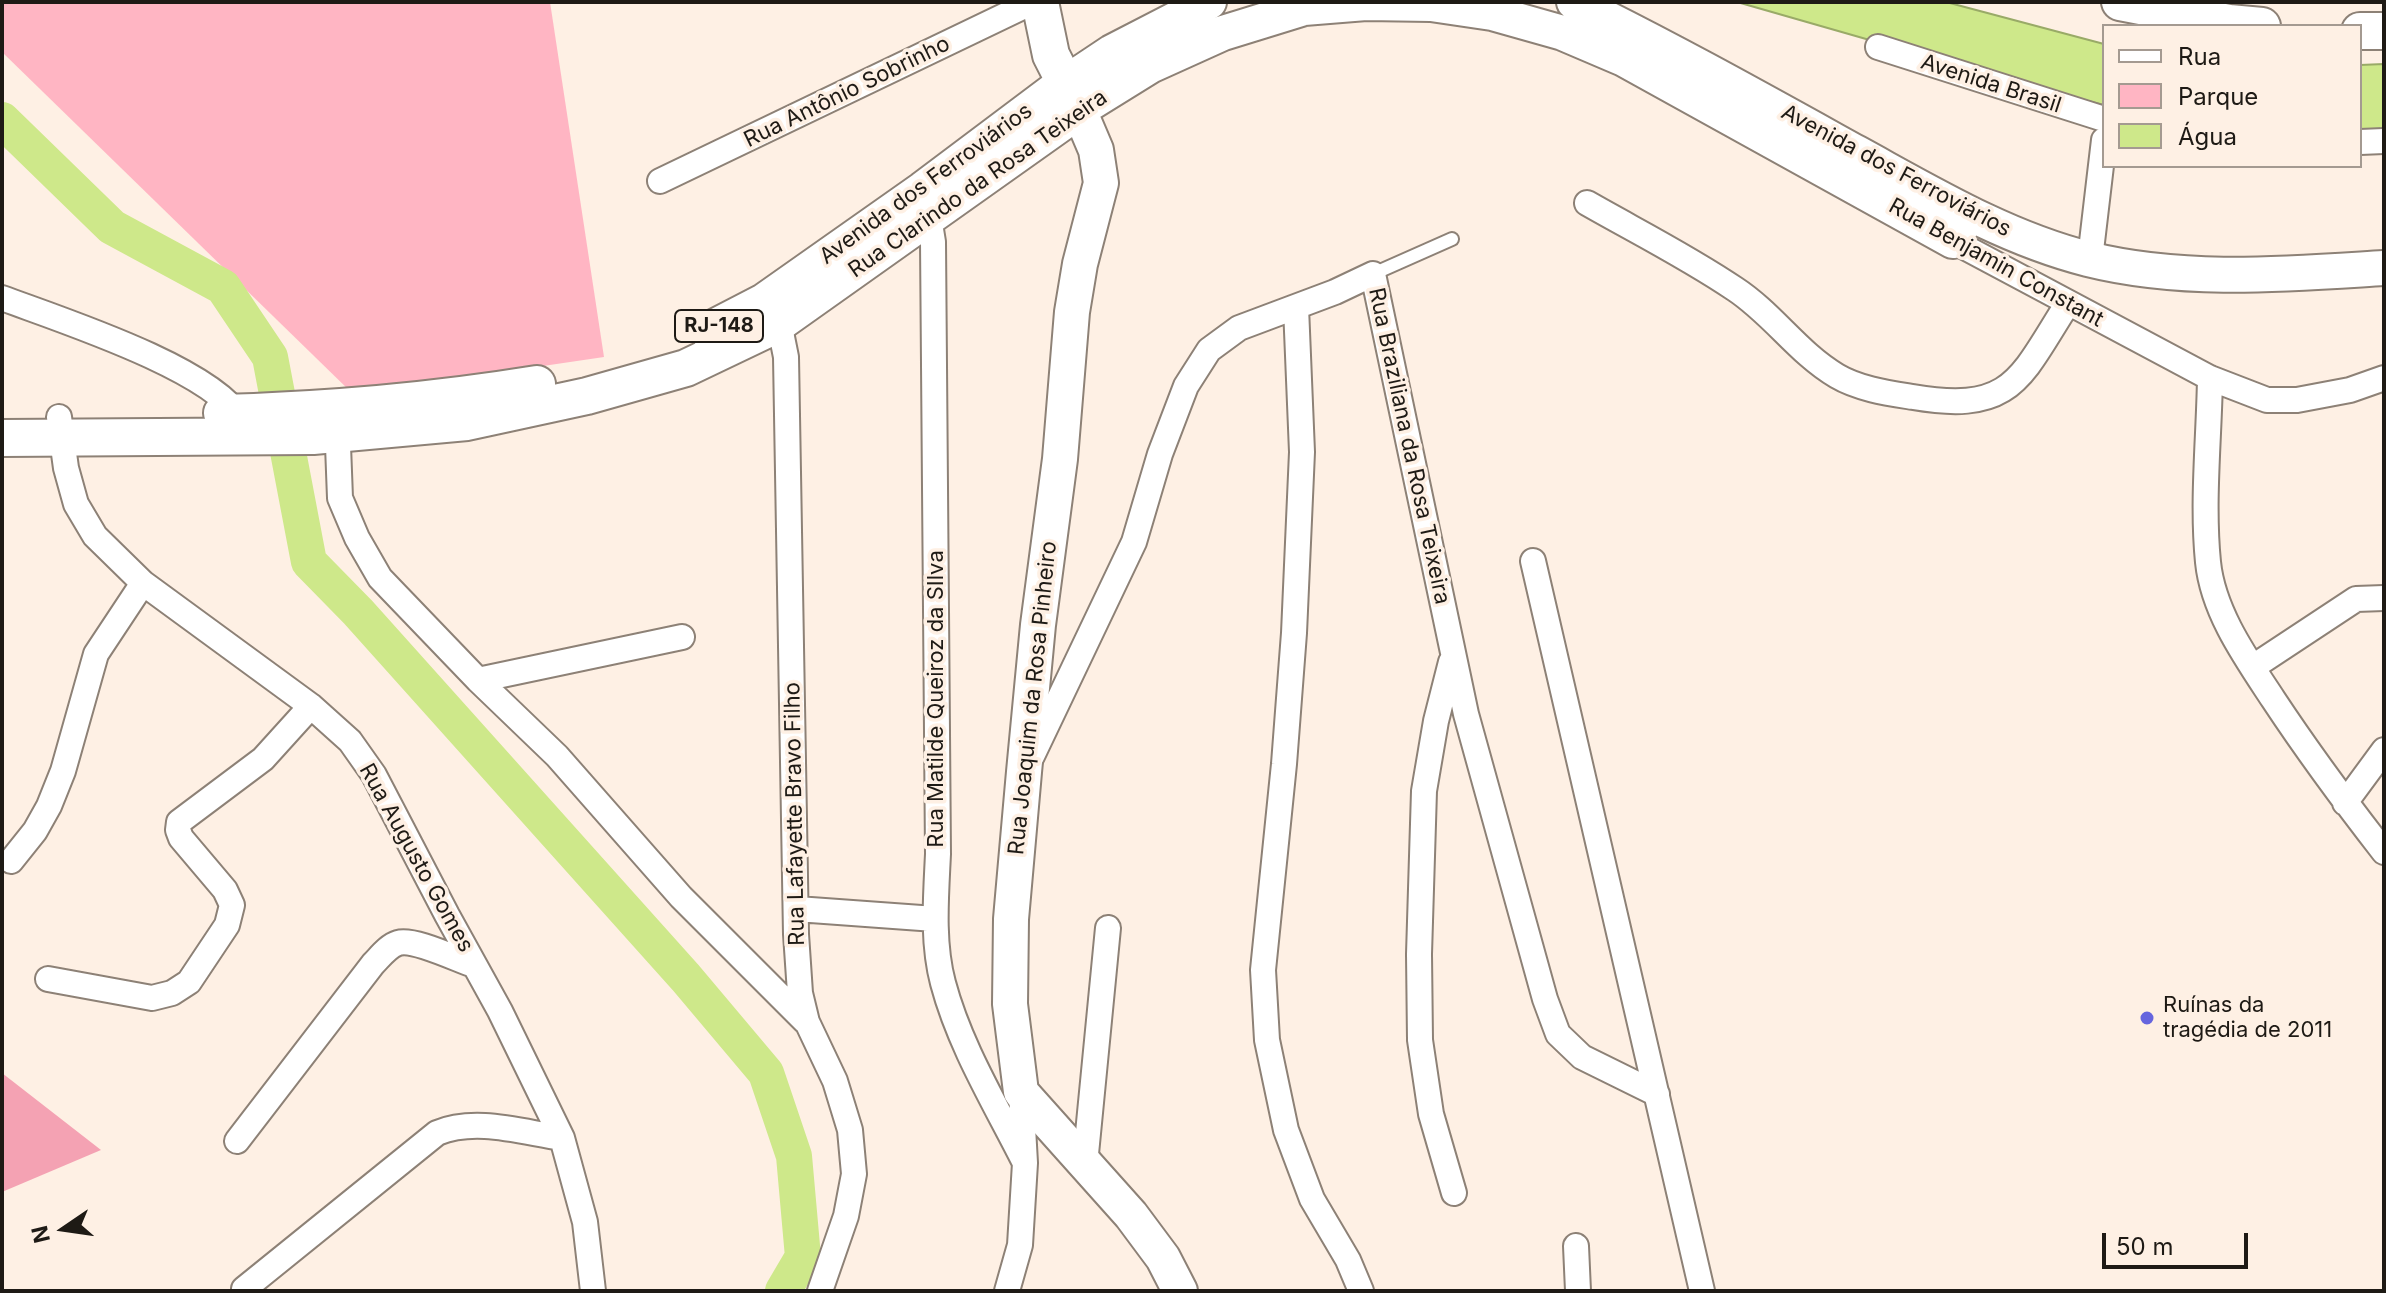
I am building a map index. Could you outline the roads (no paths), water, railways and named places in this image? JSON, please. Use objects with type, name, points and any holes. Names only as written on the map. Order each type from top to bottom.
[{"type":"main road","points":[[1040,2],[1051,55],[1072,97]]},
{"type":"main road","name":"Avenida dos Ferroviários","points":[[927,203],[1072,97],[1112,52],[1209,2]]},
{"type":"main road","name":"Avenida dos Ferroviários","points":[[1574,2],[1651,40],[1961,228],[2031,241],[2090,259],[2173,272],[2269,275],[2384,268]]},
{"type":"main road","points":[[2120,2],[2240,24]]},
{"type":"main road","name":"Rua Clarindo da Rosa Teixeira","points":[[1072,97],[1223,33],[1304,8],[1366,3],[1431,4],[1492,13],[1563,33],[1624,59]]},
{"type":"main road","points":[[2362,31],[2384,31]]},
{"type":"main road","name":"Rua Benjamin Constant","points":[[1624,59],[1961,228]]},
{"type":"main road","name":"Rua Joaquim da Rosa Pinheiro","points":[[1021,1092],[1010,1004],[1011,919],[1038,625],[1060,459],[1072,312],[1080,264],[1101,183],[1096,150],[1072,97]]},
{"type":"main road","name":"Rua Clarindo da Rosa Teixeira","points":[[60,427],[467,422],[587,396],[686,368],[927,203]]},
{"type":"main road","points":[[2,416],[60,427]]},
{"type":"main road","points":[[2,438],[60,427]]},
{"type":"main road","points":[[1021,1092],[1131,1215],[1163,1258],[1180,1291]]},
{"type":"street","name":"Rua Antônio Sobrinho","points":[[660,181],[1033,2]]},
{"type":"street","name":"Avenida Brasil","points":[[1878,47],[2102,118]]},
{"type":"street","points":[[2362,142],[2384,141]]},
{"type":"street","points":[[2090,259],[2102,157]]},
{"type":"street","name":"Rua Matilde Queiroz da SIlva","points":[[927,203],[934,289],[938,854],[935,919],[942,981],[958,1030],[1025,1163]]},
{"type":"street","points":[[1587,203],[1735,289],[1838,377],[1882,392],[1937,401],[1974,401],[2000,393],[2022,375],[2068,303]]},
{"type":"street","name":"Rua Benjamin Constant","points":[[1961,228],[2068,303],[2210,378],[2267,400],[2297,400],[2350,390],[2384,378]]},
{"type":"street","name":"Rua Braziliana da Rosa Teixeira","points":[[1024,772],[1134,542],[1160,454],[1186,386],[1209,350],[1239,328],[1373,274],[1466,714],[1545,999],[1558,1034],[1582,1057],[1657,1094]]},
{"type":"street","points":[[2,298],[103,336],[183,372],[258,424]]},
{"type":"street","points":[[1296,307],[1302,452],[1299,528],[1285,749],[1263,970],[1267,1040],[1291,1144],[1312,1199],[1348,1260],[1361,1291]]},
{"type":"street","name":"Rua Lafayette Bravo Filho","points":[[770,313],[786,357],[800,993],[807,1022],[835,1081],[850,1130],[854,1174],[846,1216],[820,1291]]},
{"type":"street","points":[[2210,378],[2208,564],[2219,606],[2253,667],[2345,803],[2384,852]]},
{"type":"street","points":[[324,422],[340,498],[357,538],[380,578],[478,680],[557,756],[681,897],[807,1022]]},
{"type":"street","name":"Rua Augusto Gomes","points":[[60,427],[76,504],[95,536],[143,583],[311,706],[350,741],[374,775],[500,1011],[562,1138],[585,1222],[593,1291]]},
{"type":"street","points":[[1533,561],[1702,1291]]},
{"type":"street","points":[[11,861],[35,831],[49,806],[63,771],[96,654],[143,583]]},
{"type":"street","points":[[2253,667],[2356,599],[2378,597]]},
{"type":"street","points":[[478,680],[682,637]]},
{"type":"street","points":[[1453,655],[1436,721],[1424,791],[1419,954],[1420,1040],[1431,1114],[1454,1193]]},
{"type":"street","points":[[48,979],[152,998],[172,993],[189,982],[227,925],[232,905],[225,890],[181,838],[179,822],[263,759],[311,706]]},
{"type":"street","points":[[2345,803],[2384,750]]},
{"type":"street","points":[[797,909],[935,919]]},
{"type":"street","points":[[1085,1164],[1108,928]]},
{"type":"street","points":[[237,1141],[387,950],[399,942],[412,943],[474,965]]},
{"type":"street","name":"Rua Joaquim da Rosa Pinheiro","points":[[1007,1291],[1020,1245],[1025,1163],[1021,1092]]},
{"type":"street","points":[[244,1289],[437,1133],[453,1126],[472,1125],[562,1138]]},
{"type":"street","points":[[1576,1246],[1578,1291]]},
{"type":"lane","points":[[1373,274],[1452,239]]},
{"type":"water","points":[[1737,2],[1946,2],[2102,43],[2102,104]]},
{"type":"water","points":[[2384,64],[2384,129],[2362,129],[2362,65]]},
{"type":"waterway","points":[[2,120],[112,227],[223,287],[270,357],[309,562],[358,612],[686,978],[766,1073],[794,1156],[803,1257],[783,1291]]},
{"type":"place","name":"Ruínas da tragédia de 2011","points":[[2147,1018]]}]
